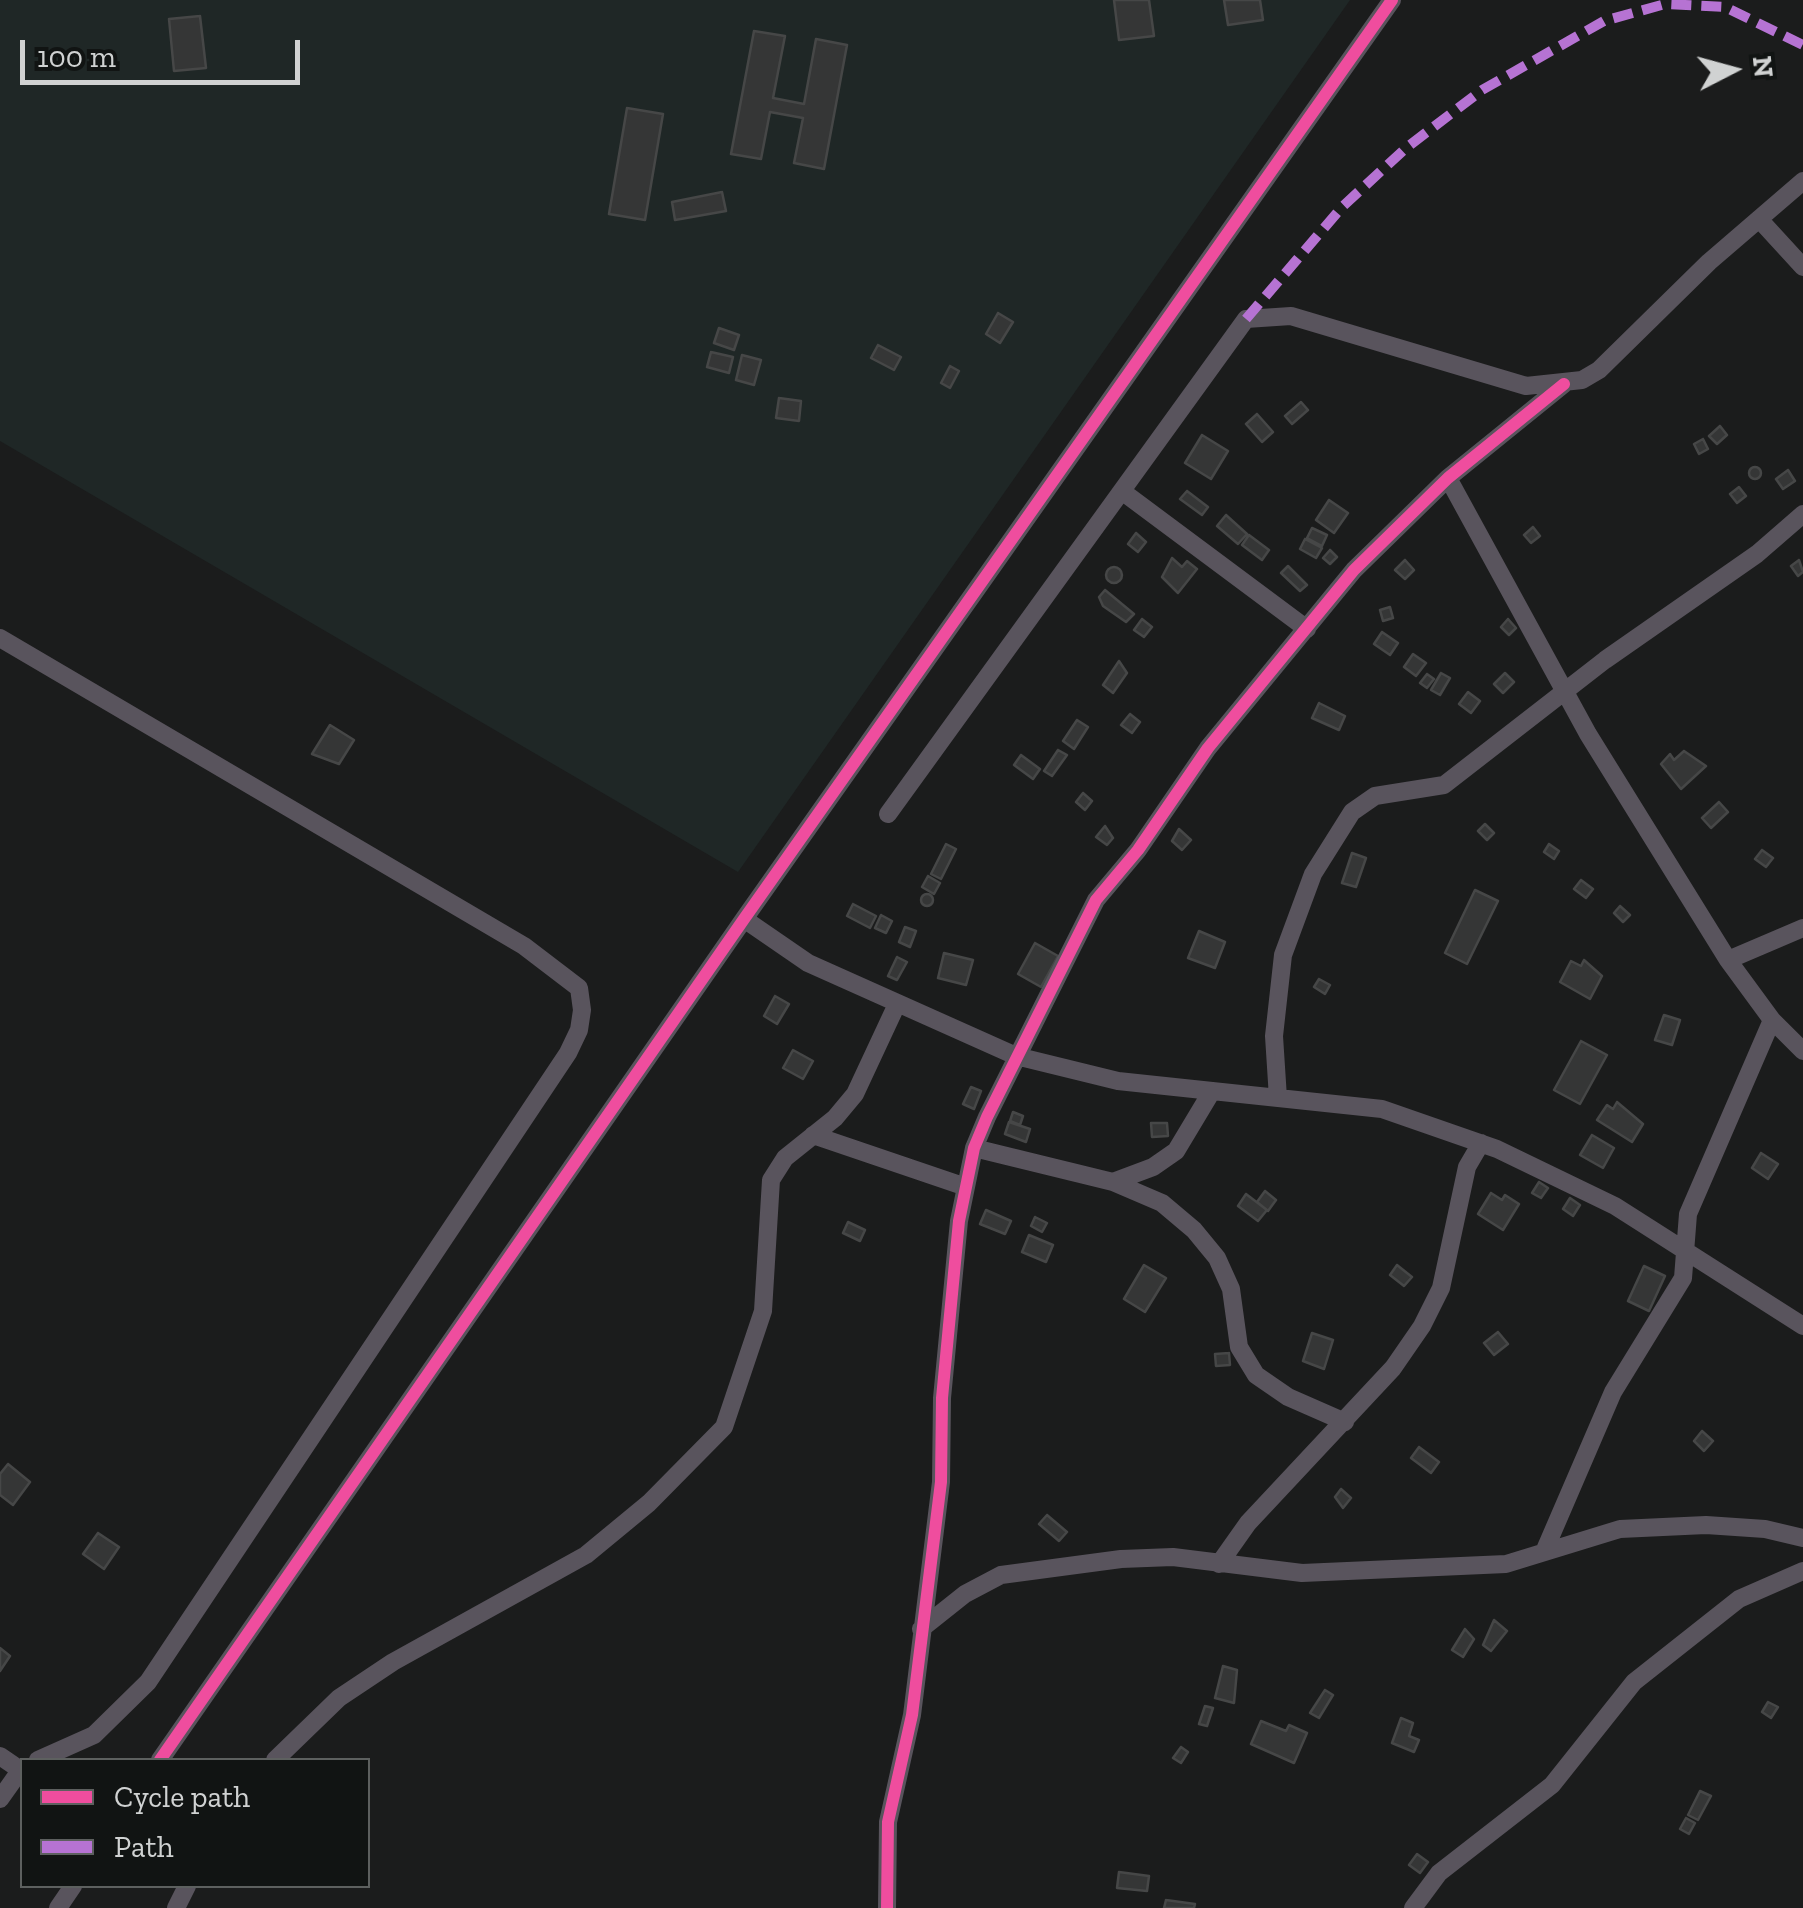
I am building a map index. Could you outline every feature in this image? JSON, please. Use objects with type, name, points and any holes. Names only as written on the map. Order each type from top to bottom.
[{"type":"street","points":[[161,1758],[744,919],[1392,0]]},
{"type":"street","points":[[888,1908],[888,1822],[912,1715],[941,1482],[942,1398],[966,1186],[974,1148],[1016,1056],[1108,882],[1138,850],[1208,748],[1354,570],[1448,478],[1564,384],[1599,370],[1803,180]]},
{"type":"street","points":[[1759,220],[1803,267]]},
{"type":"street","points":[[888,814],[1246,319],[1291,316],[1526,386],[1564,384]]},
{"type":"street","points":[[1448,478],[1588,734],[1728,960],[1772,1020],[1803,1051]]},
{"type":"street","points":[[1124,492],[1307,629]]},
{"type":"street","points":[[1278,1098],[1274,1036],[1283,955],[1313,874],[1352,812],[1376,796],[1444,785],[1566,690],[1757,554],[1803,514]]},
{"type":"street","points":[[0,638],[524,946],[569,976],[579,988],[582,1010],[579,1030],[568,1053],[148,1682],[94,1735],[42,1758]]},
{"type":"street","points":[[744,919],[808,963],[1016,1056],[1118,1080],[1382,1109],[1480,1144],[1571,1183],[1803,1326]]},
{"type":"street","points":[[1728,960],[1803,928]]},
{"type":"street","points":[[277,1758],[340,1698],[393,1662],[586,1556],[650,1504],[724,1427],[764,1310],[770,1180],[785,1158],[855,1094],[897,1004]]},
{"type":"street","points":[[1544,1552],[1614,1392],[1674,1300],[1686,1252],[1688,1214],[1772,1020]]},
{"type":"street","points":[[1113,1182],[1153,1167],[1176,1151],[1212,1091]]},
{"type":"street","points":[[813,1136],[966,1186]]},
{"type":"street","points":[[1219,1564],[1248,1523],[1393,1368],[1441,1288],[1467,1167],[1480,1144]]},
{"type":"street","points":[[974,1148],[1113,1182],[1162,1204],[1194,1230],[1217,1258],[1231,1289],[1240,1347],[1256,1375],[1288,1397],[1345,1422]]},
{"type":"street","points":[[921,1630],[965,1594],[1001,1575],[1121,1559],[1172,1557],[1302,1573],[1506,1564],[1637,1528],[1706,1525],[1765,1529],[1803,1538]]},
{"type":"street","points":[[1413,1908],[1439,1872],[1552,1786],[1634,1682],[1739,1599],[1803,1571]]},
{"type":"street","points":[[0,1799],[20,1769]]},
{"type":"shaded area","points":[[0,0],[1350,0],[738,872],[0,441]]},
{"type":"building","points":[[1114,0],[1149,0],[1154,36],[1119,40]]},
{"type":"building","points":[[1224,0],[1260,0],[1263,20],[1228,25]]},
{"type":"building","points":[[200,16],[206,68],[174,71],[169,19]]},
{"type":"building","points":[[754,31],[785,36],[773,98],[804,104],[816,39],[847,45],[824,169],[794,163],[803,118],[770,112],[761,159],[731,154]]},
{"type":"building","points":[[627,108],[663,114],[645,220],[609,214]]},
{"type":"building","points":[[722,192],[726,211],[675,220],[672,202]]},
{"type":"building","points":[[998,313],[1013,322],[1000,343],[986,334]]},
{"type":"building","points":[[719,328],[739,335],[734,350],[714,343]]},
{"type":"building","points":[[878,345],[901,357],[894,370],[871,358]]},
{"type":"building","points":[[711,352],[733,357],[729,373],[707,367]]},
{"type":"building","points":[[742,355],[761,360],[754,385],[736,380]]},
{"type":"building","points":[[950,366],[959,371],[950,388],[941,383]]},
{"type":"building","points":[[779,398],[801,401],[799,421],[776,418]]},
{"type":"building","points":[[1301,402],[1308,410],[1292,424],[1285,416]]},
{"type":"building","points":[[1257,414],[1273,432],[1262,442],[1246,424]]},
{"type":"building","points":[[1720,426],[1727,435],[1717,444],[1709,436]]},
{"type":"building","points":[[1202,435],[1228,451],[1211,479],[1185,463]]},
{"type":"building","points":[[1703,439],[1708,449],[1699,454],[1694,444]]},
{"type":"building","points":[[1755,467],[1761,473],[1755,479],[1749,473]]},
{"type":"building","points":[[1788,470],[1795,481],[1783,489],[1776,479]]},
{"type":"building","points":[[1739,487],[1746,496],[1737,503],[1730,494]]},
{"type":"building","points":[[1187,491],[1208,507],[1202,515],[1180,499]]},
{"type":"building","points":[[1329,500],[1348,513],[1334,533],[1316,520]]},
{"type":"building","points":[[1226,515],[1247,534],[1238,544],[1217,526]]},
{"type":"building","points":[[1533,527],[1540,536],[1531,543],[1524,535]]},
{"type":"building","points":[[1312,528],[1327,535],[1322,546],[1307,538]]},
{"type":"building","points":[[1136,533],[1146,542],[1138,552],[1128,544]]},
{"type":"building","points":[[1249,535],[1269,550],[1262,560],[1242,545]]},
{"type":"building","points":[[1305,539],[1322,548],[1316,558],[1300,549]]},
{"type":"building","points":[[1330,550],[1337,557],[1330,564],[1323,558]]},
{"type":"building","points":[[1172,558],[1182,567],[1187,561],[1197,569],[1178,593],[1162,577]]},
{"type":"building","points":[[1405,560],[1414,570],[1405,579],[1395,570]]},
{"type":"building","points":[[1799,560],[1803,572],[1798,576],[1791,566]]},
{"type":"building","points":[[1288,566],[1307,585],[1300,591],[1281,573]]},
{"type":"building","points":[[1114,567],[1122,575],[1114,583],[1106,575]]},
{"type":"building","points":[[1105,590],[1134,614],[1126,622],[1103,606],[1099,597]]},
{"type":"building","points":[[1390,607],[1393,618],[1383,621],[1380,610]]},
{"type":"building","points":[[1142,619],[1152,627],[1144,637],[1134,630]]},
{"type":"building","points":[[1508,619],[1516,628],[1509,635],[1501,627]]},
{"type":"building","points":[[1382,632],[1398,643],[1390,655],[1374,644]]},
{"type":"building","points":[[1413,654],[1426,663],[1416,676],[1404,667]]},
{"type":"building","points":[[1119,661],[1127,673],[1113,693],[1103,685]]},
{"type":"building","points":[[1441,673],[1450,678],[1440,695],[1431,690]]},
{"type":"building","points":[[1505,673],[1514,682],[1503,693],[1494,684]]},
{"type":"building","points":[[1427,674],[1434,679],[1427,688],[1420,683]]},
{"type":"building","points":[[1468,692],[1480,701],[1471,713],[1459,704]]},
{"type":"building","points":[[1319,703],[1345,716],[1339,730],[1312,718]]},
{"type":"building","points":[[1130,714],[1140,722],[1132,733],[1121,725]]},
{"type":"building","points":[[1077,720],[1088,727],[1074,749],[1063,741]]},
{"type":"building","points":[[330,725],[354,740],[339,764],[312,754]]},
{"type":"building","points":[[1058,750],[1067,755],[1052,776],[1044,771]]},
{"type":"building","points":[[1684,751],[1706,766],[1681,789],[1661,764],[1670,754],[1674,760]]},
{"type":"building","points":[[1021,755],[1040,769],[1033,779],[1014,765]]},
{"type":"building","points":[[1083,793],[1092,801],[1085,810],[1076,802]]},
{"type":"building","points":[[1719,802],[1728,812],[1711,828],[1702,818]]},
{"type":"building","points":[[1485,824],[1494,833],[1487,840],[1478,831]]},
{"type":"building","points":[[1105,826],[1113,838],[1107,845],[1096,837]]},
{"type":"building","points":[[1179,829],[1191,840],[1182,850],[1172,841]]},
{"type":"building","points":[[946,844],[956,849],[941,879],[931,874]]},
{"type":"building","points":[[1549,844],[1559,851],[1554,859],[1544,852]]},
{"type":"building","points":[[1762,850],[1773,858],[1766,867],[1755,859]]},
{"type":"building","points":[[1352,853],[1366,858],[1356,887],[1342,883]]},
{"type":"building","points":[[928,876],[940,883],[934,894],[922,887]]},
{"type":"building","points":[[1581,880],[1593,889],[1586,898],[1574,889]]},
{"type":"building","points":[[1475,890],[1498,901],[1467,964],[1445,953]]},
{"type":"building","points":[[927,894],[933,900],[927,906],[921,900]]},
{"type":"building","points":[[853,904],[876,916],[870,928],[847,916]]},
{"type":"building","points":[[1620,906],[1630,915],[1623,922],[1614,913]]},
{"type":"building","points":[[881,915],[892,921],[886,933],[875,928]]},
{"type":"building","points":[[905,927],[916,931],[910,947],[899,942]]},
{"type":"building","points":[[1199,931],[1225,942],[1215,968],[1188,958]]},
{"type":"building","points":[[1035,943],[1058,956],[1041,987],[1018,974]]},
{"type":"building","points":[[944,953],[973,960],[966,985],[938,978]]},
{"type":"building","points":[[897,957],[907,962],[897,980],[888,976]]},
{"type":"building","points":[[1584,960],[1602,976],[1590,999],[1560,982],[1571,961],[1581,966]]},
{"type":"building","points":[[1319,979],[1330,985],[1325,994],[1314,987]]},
{"type":"building","points":[[775,996],[789,1004],[777,1024],[764,1016]]},
{"type":"building","points":[[1664,1015],[1680,1020],[1672,1045],[1655,1040]]},
{"type":"building","points":[[1581,1041],[1607,1055],[1580,1104],[1554,1090]]},
{"type":"building","points":[[793,1050],[813,1061],[803,1079],[783,1068]]},
{"type":"building","points":[[971,1087],[981,1091],[974,1109],[963,1104]]},
{"type":"building","points":[[1617,1102],[1643,1124],[1632,1142],[1597,1120],[1607,1105],[1613,1109]]},
{"type":"building","points":[[1013,1112],[1023,1116],[1020,1125],[1010,1121]]},
{"type":"building","points":[[1009,1122],[1030,1129],[1026,1142],[1005,1134]]},
{"type":"building","points":[[1151,1123],[1167,1123],[1168,1136],[1152,1137]]},
{"type":"building","points":[[1592,1135],[1614,1148],[1603,1168],[1580,1155]]},
{"type":"building","points":[[1761,1153],[1778,1164],[1768,1179],[1752,1168]]},
{"type":"building","points":[[1539,1182],[1548,1188],[1541,1198],[1532,1193]]},
{"type":"building","points":[[1265,1191],[1276,1200],[1268,1211],[1257,1202]]},
{"type":"building","points":[[1491,1193],[1502,1200],[1505,1195],[1519,1204],[1503,1230],[1478,1214]]},
{"type":"building","points":[[1246,1194],[1267,1210],[1258,1221],[1238,1206]]},
{"type":"building","points":[[1570,1198],[1580,1205],[1573,1216],[1563,1209]]},
{"type":"building","points":[[986,1210],[1011,1221],[1005,1234],[980,1224]]},
{"type":"building","points":[[1035,1217],[1047,1223],[1042,1232],[1031,1226]]},
{"type":"building","points":[[848,1222],[865,1230],[860,1241],[843,1233]]},
{"type":"building","points":[[1029,1235],[1053,1245],[1046,1262],[1022,1252]]},
{"type":"building","points":[[1144,1265],[1166,1278],[1145,1312],[1124,1299]]},
{"type":"building","points":[[1397,1265],[1412,1277],[1404,1286],[1390,1275]]},
{"type":"building","points":[[1644,1266],[1665,1276],[1649,1311],[1628,1301]]},
{"type":"building","points":[[1498,1332],[1508,1344],[1494,1355],[1484,1343]]},
{"type":"building","points":[[1312,1333],[1333,1340],[1324,1369],[1303,1361]]},
{"type":"building","points":[[1229,1353],[1230,1365],[1216,1366],[1215,1354]]},
{"type":"building","points":[[1702,1431],[1713,1441],[1704,1451],[1694,1441]]},
{"type":"building","points":[[1419,1447],[1439,1462],[1431,1473],[1411,1458]]},
{"type":"building","points":[[8,1464],[30,1482],[13,1505],[0,1495],[0,1474]]},
{"type":"building","points":[[1341,1489],[1351,1498],[1343,1508],[1335,1497]]},
{"type":"building","points":[[1047,1515],[1067,1532],[1059,1541],[1039,1524]]},
{"type":"building","points":[[98,1533],[119,1547],[104,1569],[83,1554]]},
{"type":"building","points":[[1494,1620],[1507,1631],[1491,1651],[1483,1645]]},
{"type":"building","points":[[1465,1629],[1474,1639],[1463,1657],[1452,1650]]},
{"type":"building","points":[[0,1648],[10,1656],[0,1671]]},
{"type":"building","points":[[1223,1666],[1237,1670],[1234,1703],[1215,1698]]},
{"type":"building","points":[[1325,1690],[1333,1695],[1319,1718],[1310,1713]]},
{"type":"building","points":[[1768,1702],[1778,1707],[1771,1718],[1762,1712]]},
{"type":"building","points":[[1205,1706],[1213,1708],[1207,1726],[1199,1724]]},
{"type":"building","points":[[1401,1718],[1413,1723],[1409,1736],[1419,1740],[1414,1752],[1392,1743]]},
{"type":"building","points":[[1261,1721],[1286,1731],[1289,1725],[1307,1733],[1294,1763],[1251,1744]]},
{"type":"building","points":[[1181,1747],[1188,1752],[1181,1763],[1173,1758]]},
{"type":"building","points":[[1700,1791],[1711,1796],[1698,1820],[1688,1815]]},
{"type":"building","points":[[1686,1818],[1695,1823],[1689,1834],[1680,1829]]},
{"type":"building","points":[[1417,1854],[1428,1862],[1420,1873],[1409,1865]]},
{"type":"building","points":[[1119,1872],[1149,1876],[1147,1891],[1117,1888]]},
{"type":"building","points":[[1166,1900],[1195,1904],[1194,1908],[1164,1908]]},
{"type":"marked path","points":[[1246,319],[1342,207],[1406,148],[1482,90],[1604,21],[1665,4],[1725,7],[1803,45]]},
{"type":"cycle path","points":[[161,1758],[744,919],[1392,0]]},
{"type":"cycle path","points":[[887,1908],[888,1822],[912,1715],[941,1482],[942,1398],[959,1221],[974,1148],[987,1117],[1096,900],[1138,850],[1208,748],[1354,570],[1448,478],[1564,384]]}]
